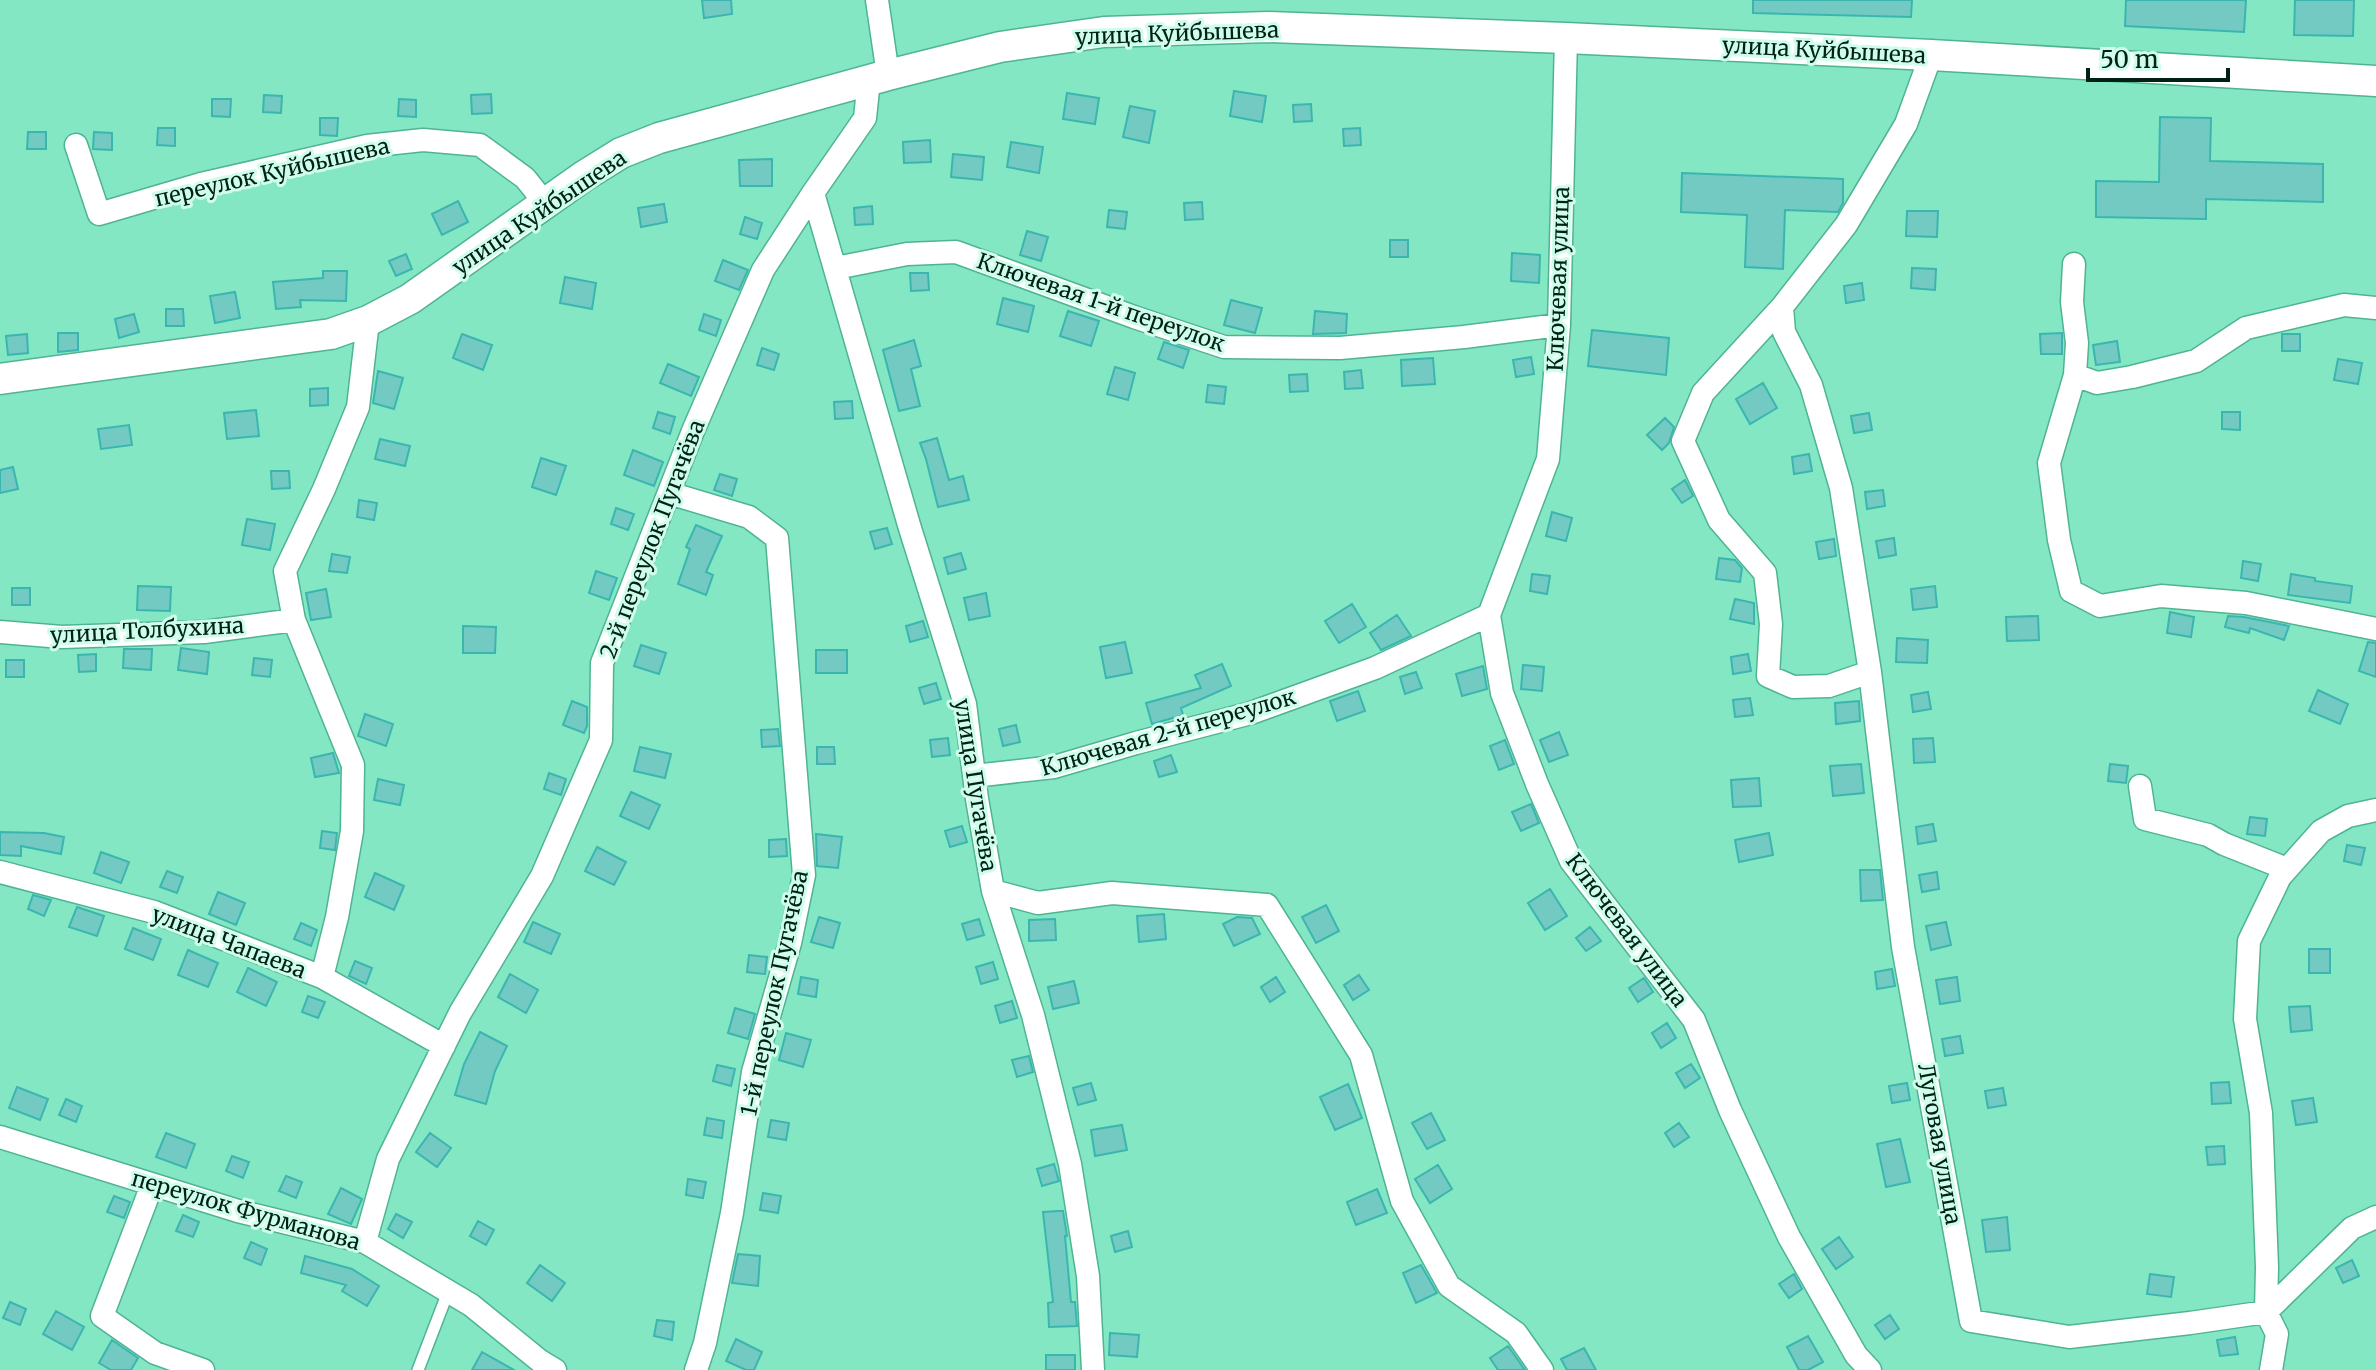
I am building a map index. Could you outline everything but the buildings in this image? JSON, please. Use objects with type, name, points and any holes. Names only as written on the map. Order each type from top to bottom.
[{"type":"main road","name":"улица Куйбышева","points":[[0,379],[331,334],[368,321],[410,299],[621,153],[659,138],[1000,47],[1104,32],[1268,27],[1566,38],[2376,81]]},
{"type":"street","points":[[813,193],[865,118],[878,78],[877,0]]},
{"type":"street","name":"Ключевая улица","points":[[1566,38],[1559,325],[1548,459],[1489,615],[1502,693],[1571,861],[1694,1020],[1730,1110],[1789,1237],[1856,1355],[1870,1370]]},
{"type":"street","points":[[1870,672],[1829,686],[1805,687],[1793,687],[1768,676],[1771,624],[1765,573],[1719,520],[1683,441],[1703,393],[1782,307],[1854,212],[1906,124],[1931,55]]},
{"type":"street","name":"переулок Куйбышева","points":[[76,145],[99,214],[201,184],[367,146],[423,140],[480,145],[525,178],[545,203]]},
{"type":"street","name":"улица Пугачёва","points":[[813,193],[909,525],[965,704],[993,891],[1033,1015],[1070,1164],[1088,1276],[1093,1370]]},
{"type":"street","name":"2-й переулок Пугачёва","points":[[365,1242],[388,1159],[460,1013],[542,876],[601,740],[602,663],[693,431],[763,270],[813,193]]},
{"type":"street","name":"Ключевая 1-й переулок","points":[[836,268],[907,254],[956,252],[1224,347],[1340,348],[1559,325]]},
{"type":"street","points":[[2074,264],[2075,375],[2049,463],[2059,540],[2071,591],[2100,606],[2161,596],[2190,598],[2246,603],[2376,629]]},
{"type":"street","points":[[2075,375],[2097,383],[2132,377],[2196,361],[2246,328],[2344,305],[2376,308]]},
{"type":"street","name":"Луговая улица","points":[[1782,307],[1784,332],[1811,385],[1841,488],[1870,672],[1903,947],[1971,1321],[2069,1337],[2266,1312]]},
{"type":"street","points":[[322,977],[337,917],[352,831],[353,765],[294,620],[285,571],[358,407],[368,321]]},
{"type":"street","name":"1-й переулок Пугачёва","points":[[669,493],[749,517],[777,538],[804,875],[790,943],[753,1072],[732,1213],[705,1343],[696,1370]]},
{"type":"street","name":"Ключевая 2-й переулок","points":[[974,776],[1054,767],[1251,713],[1375,668],[1489,615]]},
{"type":"street","name":"улица Толбухина","points":[[0,632],[62,637],[204,632],[294,620]]},
{"type":"street","points":[[2140,786],[2145,819],[2208,835],[2287,869]]},
{"type":"street","points":[[2271,1370],[2277,1334],[2266,1312],[2261,1113],[2245,1019],[2249,941],[2280,877],[2321,831],[2348,816],[2376,810]]},
{"type":"street","name":"улица Чапаева","points":[[0,872],[154,912],[322,977],[444,1046]]},
{"type":"street","points":[[993,891],[1038,903],[1112,893],[1267,905],[1361,1055],[1402,1201],[1449,1286],[1516,1333],[1542,1370]]},
{"type":"street","name":"переулок Фурманова","points":[[0,1137],[238,1211],[365,1242],[471,1305],[555,1370]]},
{"type":"street","points":[[152,1185],[102,1316],[155,1353],[203,1370]]},
{"type":"street","points":[[2266,1312],[2352,1228],[2376,1217]]},
{"type":"lane","points":[[418,1370],[448,1292]]}]
